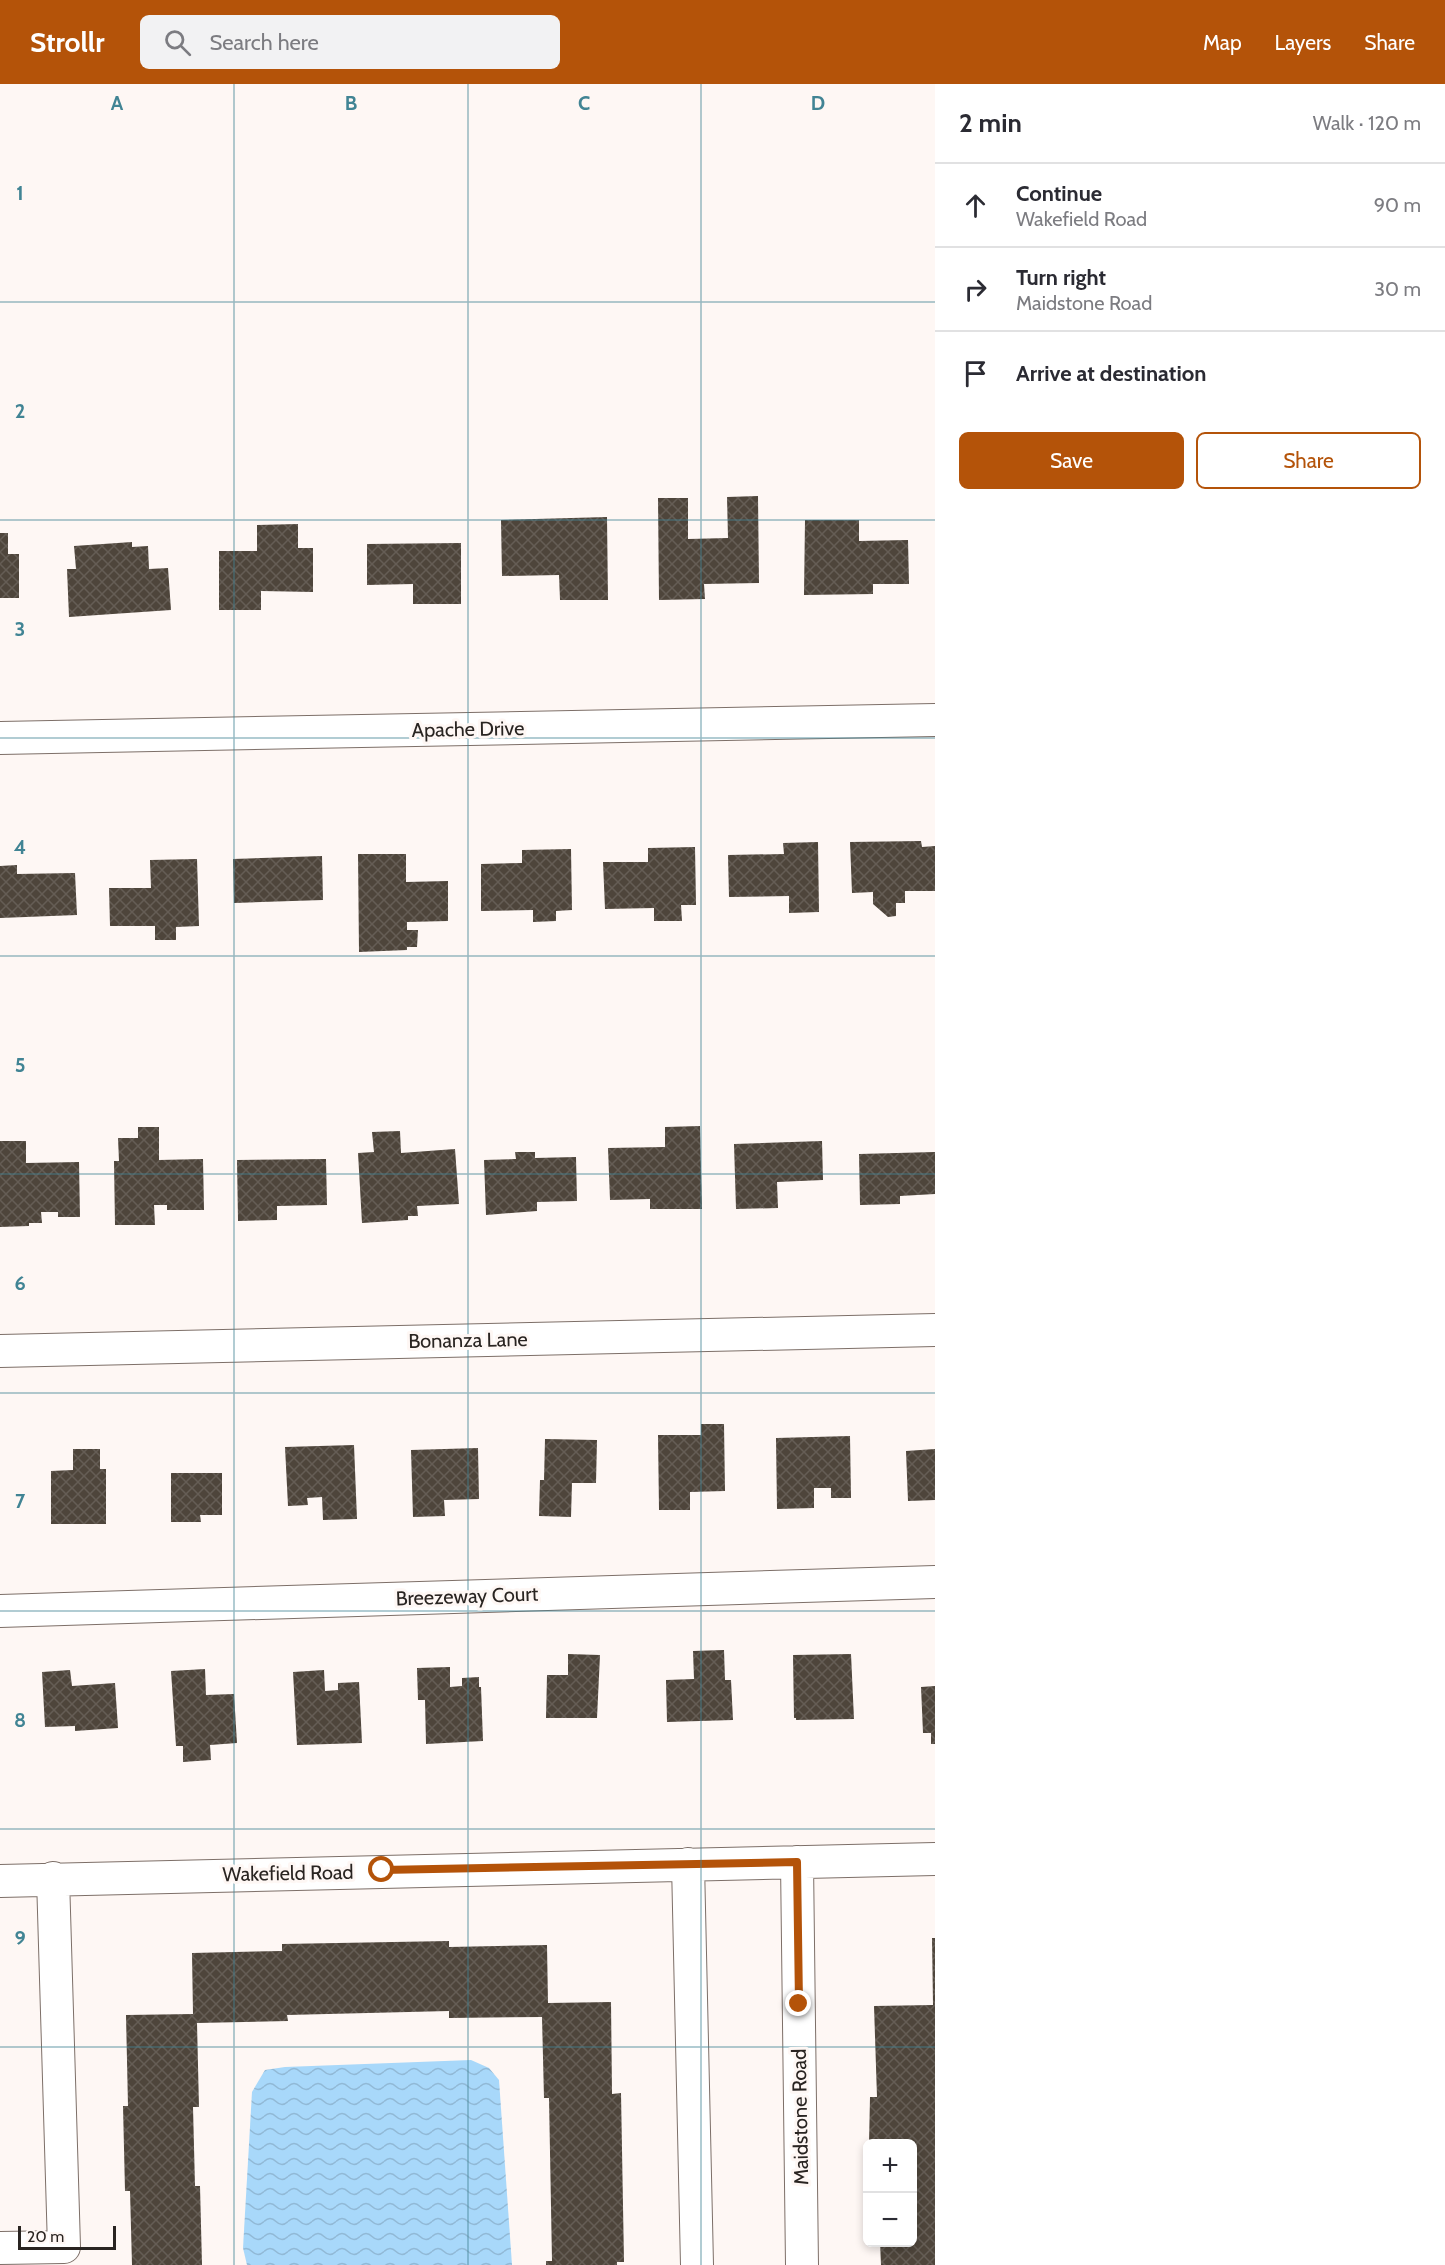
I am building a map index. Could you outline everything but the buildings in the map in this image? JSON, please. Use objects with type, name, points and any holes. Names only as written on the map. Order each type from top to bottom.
[{"type":"street","name":"Apache Drive","points":[[0,738],[935,720]]},
{"type":"street","name":"Bonanza Lane","points":[[0,1351],[935,1330]]},
{"type":"street","name":"Breezeway Court","points":[[0,1611],[935,1582]]},
{"type":"street","name":"Wakefield Road","points":[[0,1881],[688,1863],[935,1859]]},
{"type":"street","name":"Maidstone Road","points":[[797,1862],[802,2265]]},
{"type":"street","points":[[688,1863],[697,2265]]},
{"type":"street","points":[[0,2248],[64,2247],[53,1878]]},
{"type":"water","points":[[471,2060],[489,2068],[499,2080],[512,2265],[247,2265],[243,2248],[252,2092],[265,2070],[285,2067]]},
{"type":"route","points":[[382,1870],[797,1862],[799,2004]]}]
